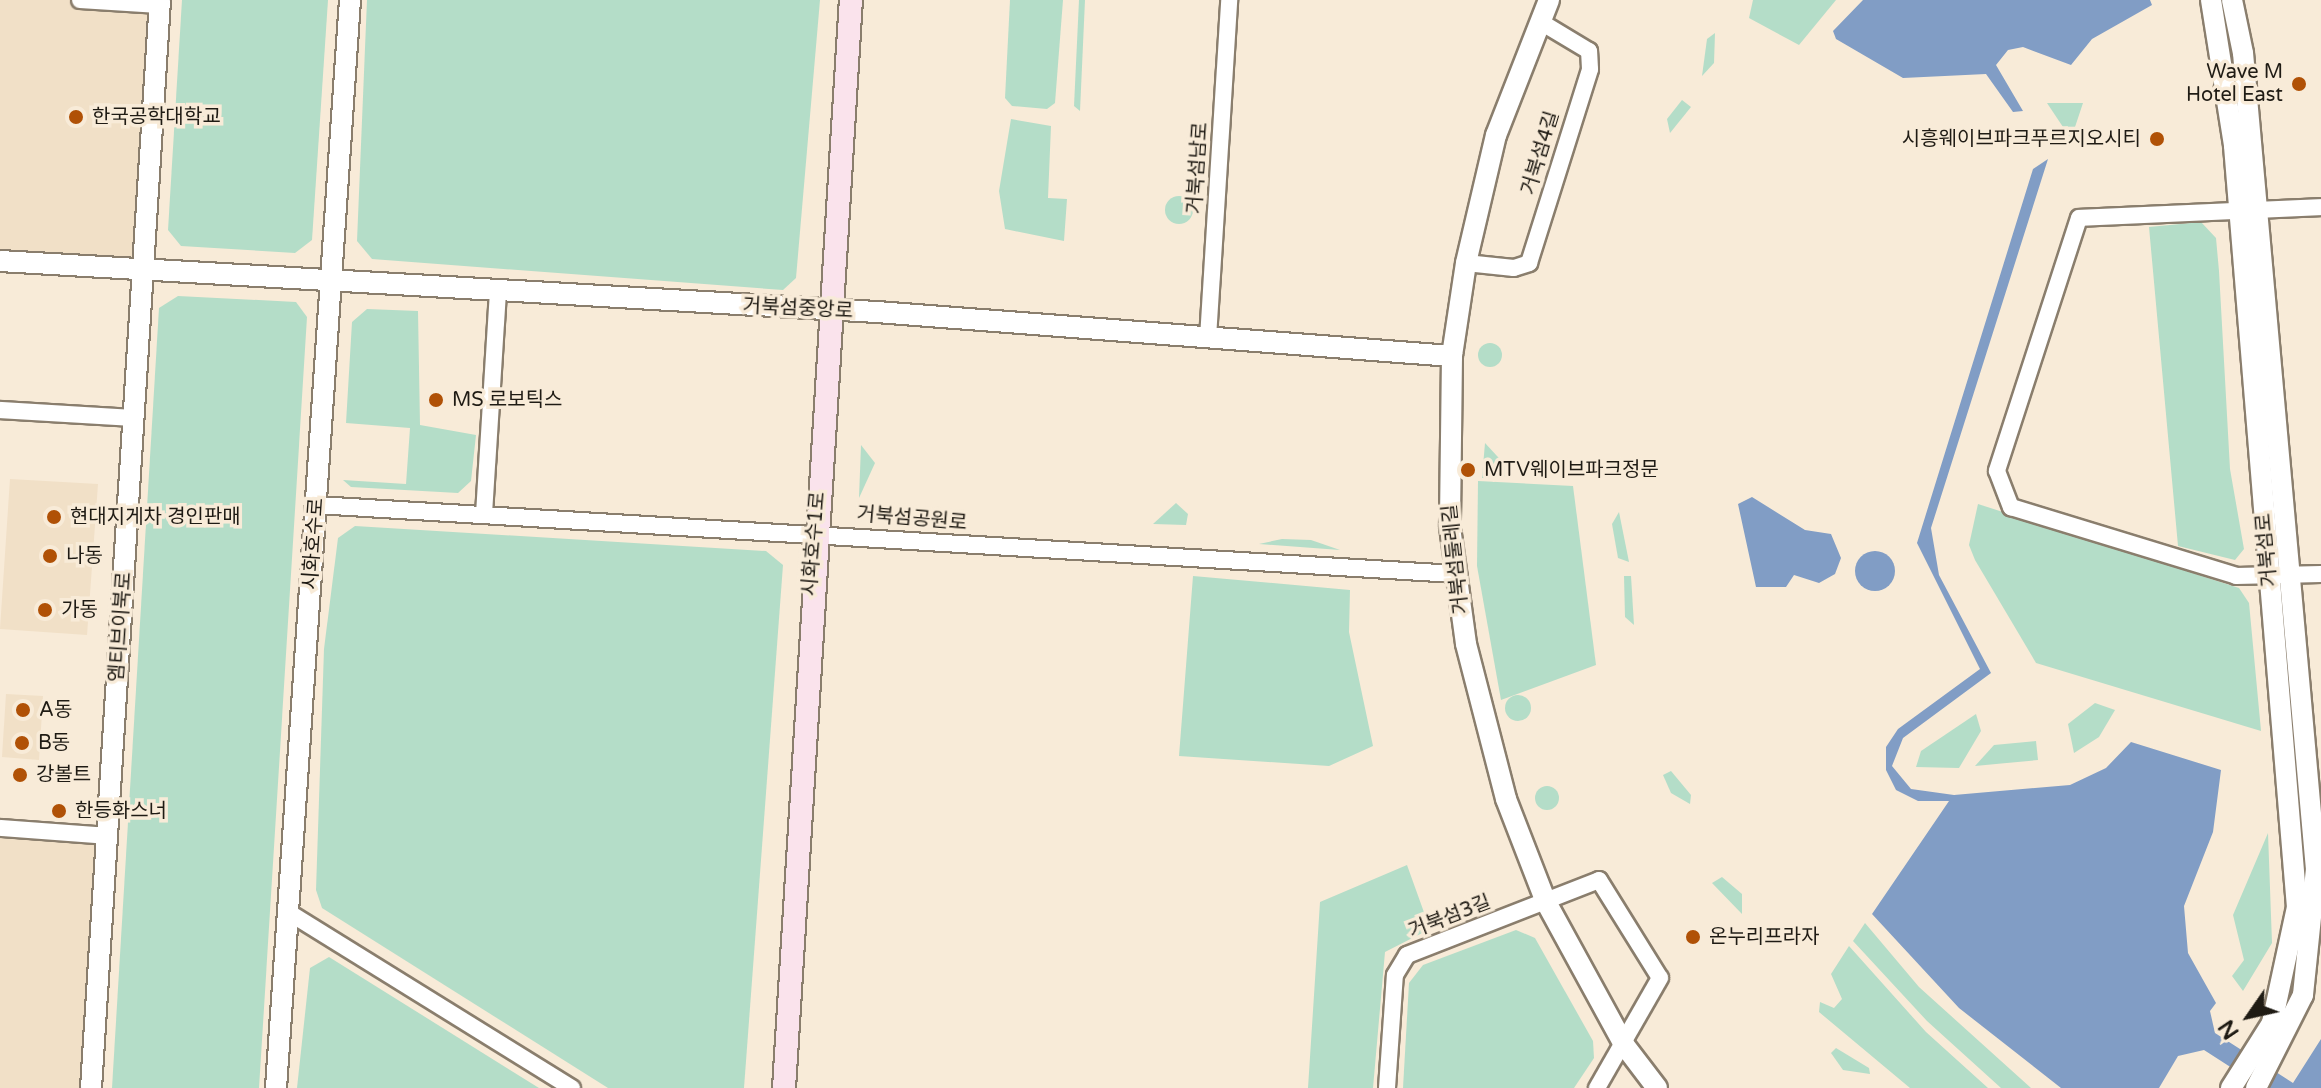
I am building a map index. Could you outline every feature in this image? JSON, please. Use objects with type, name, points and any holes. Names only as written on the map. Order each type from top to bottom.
[{"type":"main road","name":"시화호수1로","points":[[784,1088],[814,534],[851,0]]},
{"type":"street","points":[[80,0],[160,2]]},
{"type":"street","name":"시화호수로","points":[[276,1088],[350,0]]},
{"type":"street","name":"거북섬남로","points":[[1208,338],[1229,0]]},
{"type":"street","name":"거북섬둘레길","points":[[1549,0],[1496,135],[1466,263],[1452,356],[1455,574],[1479,705],[1546,902],[1625,1046],[1657,1088]]},
{"type":"street","name":"거북섬로","points":[[2211,0],[2226,63],[2246,206],[2279,579],[2297,907],[2270,1047],[2231,1088]]},
{"type":"street","points":[[2232,0],[2246,206]]},
{"type":"street","name":"엠티브이북로","points":[[91,1088],[160,2]]},
{"type":"street","name":"거북섬4길","points":[[1466,263],[1529,263],[1590,69],[1589,51],[1539,21]]},
{"type":"street","points":[[2321,207],[2246,206],[2079,218],[1997,484],[2011,507],[2236,576],[2279,579],[2321,574]]},
{"type":"street","points":[[0,261],[143,271]]},
{"type":"street","name":"거북섬중앙로","points":[[143,271],[831,312],[1452,356]]},
{"type":"street","points":[[484,514],[498,291]]},
{"type":"street","points":[[0,410],[134,418]]},
{"type":"street","name":"거북섬공원로","points":[[317,505],[1455,574]]},
{"type":"street","points":[[0,828],[108,836]]},
{"type":"street","points":[[1546,902],[1590,881],[1606,884],[1656,971],[1660,987],[1597,1088]]},
{"type":"street","name":"거북섬3길","points":[[1387,1088],[1401,962],[1546,902]]},
{"type":"street","points":[[288,912],[572,1088]]},
{"type":"street","points":[[2256,1088],[2270,1047]]},
{"type":"shaded area","name":"한국공학대학교","points":[[0,0],[160,0],[143,271],[0,261]]},
{"type":"shaded area","points":[[10,479],[98,484],[87,635],[0,629]]},
{"type":"shaded area","points":[[6,694],[43,696],[39,760],[2,757]]},
{"type":"shaded area","points":[[0,829],[108,836],[91,1088],[0,1088]]},
{"type":"green space","points":[[182,0],[328,0],[312,240],[295,253],[181,246],[168,230]]},
{"type":"green space","points":[[367,0],[820,0],[796,278],[783,290],[372,259],[357,241]]},
{"type":"green space","points":[[1010,0],[1063,0],[1055,103],[1047,109],[1012,106],[1005,98]]},
{"type":"green space","points":[[1079,0],[1085,0],[1080,111],[1074,106]]},
{"type":"green space","points":[[1753,0],[1836,0],[1799,45],[1749,18]]},
{"type":"green space","points":[[1715,33],[1714,63],[1702,76],[1707,39]]},
{"type":"green space","points":[[1682,100],[1691,107],[1670,133],[1667,119]]},
{"type":"green space","points":[[2047,103],[2083,103],[2071,139]]},
{"type":"green space","points":[[1011,119],[1051,126],[1048,198],[1067,199],[1064,241],[1005,229],[999,191]]},
{"type":"green space","points":[[1179,196],[1189,200],[1193,210],[1189,220],[1179,224],[1169,220],[1165,210],[1169,200]]},
{"type":"green space","points":[[2201,222],[2216,238],[2230,469],[2244,549],[2235,560],[2178,546],[2149,227]]},
{"type":"green space","points":[[178,296],[296,302],[307,317],[259,1088],[112,1088],[159,308]]},
{"type":"green space","points":[[367,309],[418,311],[420,425],[476,435],[471,481],[458,493],[351,487],[343,480],[406,484],[410,428],[346,423],[352,322]]},
{"type":"green space","points":[[1490,343],[1499,346],[1502,355],[1499,364],[1490,367],[1481,364],[1478,355],[1481,346]]},
{"type":"green space","points":[[1485,443],[1509,469],[1508,476],[1482,478]]},
{"type":"green space","points":[[861,445],[875,463],[859,498]]},
{"type":"green space","points":[[1478,481],[1573,486],[1596,665],[1501,700],[1477,566]]},
{"type":"green space","points":[[1176,503],[1188,514],[1186,525],[1153,524]]},
{"type":"green space","points":[[1978,504],[2239,588],[2249,603],[2261,731],[2036,663],[1969,545]]},
{"type":"green space","points":[[1619,512],[1629,562],[1618,558],[1612,524]]},
{"type":"green space","points":[[355,526],[766,551],[783,565],[744,1088],[608,1088],[322,908],[316,890],[324,649],[338,538]]},
{"type":"green space","points":[[1282,539],[1311,540],[1340,550],[1259,544]]},
{"type":"green space","points":[[1193,576],[1350,590],[1349,632],[1373,746],[1329,766],[1179,756]]},
{"type":"green space","points":[[1624,576],[1631,576],[1634,625],[1625,617]]},
{"type":"green space","points":[[1518,695],[1527,699],[1531,708],[1527,717],[1518,721],[1509,717],[1505,708],[1509,699]]},
{"type":"green space","points":[[2095,703],[2115,710],[2099,737],[2074,753],[2068,724]]},
{"type":"green space","points":[[1976,714],[1981,731],[1959,768],[1916,767],[1921,751]]},
{"type":"green space","points":[[2036,741],[2038,760],[1975,766],[1994,745]]},
{"type":"green space","points":[[1671,771],[1691,795],[1690,804],[1671,793],[1663,775]]},
{"type":"green space","points":[[1547,786],[1558,793],[1559,798],[1552,809],[1547,810],[1536,803],[1535,798],[1542,787]]},
{"type":"green space","points":[[2268,833],[2272,943],[2243,991],[2232,976],[2244,960],[2233,915]]},
{"type":"green space","points":[[1407,865],[1430,929],[1385,952],[1373,1088],[1308,1088],[1320,902]]},
{"type":"green space","points":[[1722,877],[1742,894],[1742,914],[1712,883]]},
{"type":"green space","points":[[1865,923],[1919,987],[2031,1088],[2001,1088],[1927,1021],[1853,941]]},
{"type":"green space","points":[[1516,930],[1535,938],[1593,1041],[1594,1058],[1574,1088],[1403,1088],[1409,983],[1423,965]]},
{"type":"green space","points":[[1849,946],[1926,1032],[1988,1088],[1910,1088],[1819,1012],[1820,1002],[1834,1008],[1842,999],[1831,974]]},
{"type":"green space","points":[[329,957],[539,1088],[297,1088],[310,968]]},
{"type":"green space","points":[[1836,1048],[1869,1068],[1870,1074],[1843,1070],[1831,1053]]},
{"type":"water","points":[[1863,0],[2150,0],[2152,5],[2092,39],[2071,65],[2023,47],[2008,50],[1996,65],[2023,111],[2013,112],[1986,74],[1903,78],[1836,39],[1833,31]]},
{"type":"water","points":[[2048,159],[1931,528],[1939,575],[1991,673],[1903,738],[1892,766],[1911,789],[1954,795],[2070,785],[2106,768],[2131,742],[2221,770],[2213,832],[2184,906],[2188,953],[2216,1003],[2210,1011],[2215,1033],[2293,1083],[2321,1039],[2321,1088],[2263,1088],[2204,1050],[2178,1056],[2159,1088],[2061,1088],[1959,1008],[1872,914],[1949,801],[1918,801],[1896,790],[1886,770],[1886,747],[1898,729],[1980,669],[1917,543],[2033,169]]},
{"type":"water","points":[[1752,497],[1805,530],[1831,534],[1841,558],[1835,574],[1819,583],[1794,575],[1786,587],[1756,587],[1738,504]]},
{"type":"water","points":[[1875,551],[1889,557],[1895,571],[1889,585],[1875,591],[1861,585],[1855,571],[1861,557]]},
{"type":"place","name":"Wave M Hotel East","points":[[2299,84]]},
{"type":"place","name":"한국공학대학교","points":[[76,117]]},
{"type":"place","name":"시흥웨이브파크푸르지오시티","points":[[2157,139]]},
{"type":"place","name":"MS 로보틱스","points":[[436,400]]},
{"type":"place","name":"MTV웨이브파크정문","points":[[1468,470]]},
{"type":"place","name":"현대지게차 경인판매","points":[[54,517]]},
{"type":"place","name":"나동","points":[[50,556]]},
{"type":"place","name":"가동","points":[[45,610]]},
{"type":"place","name":"A동","points":[[23,710]]},
{"type":"place","name":"B동","points":[[22,743]]},
{"type":"place","name":"강볼트","points":[[20,775]]},
{"type":"place","name":"한등화스너","points":[[59,811]]},
{"type":"place","name":"온누리프라자","points":[[1693,937]]}]
